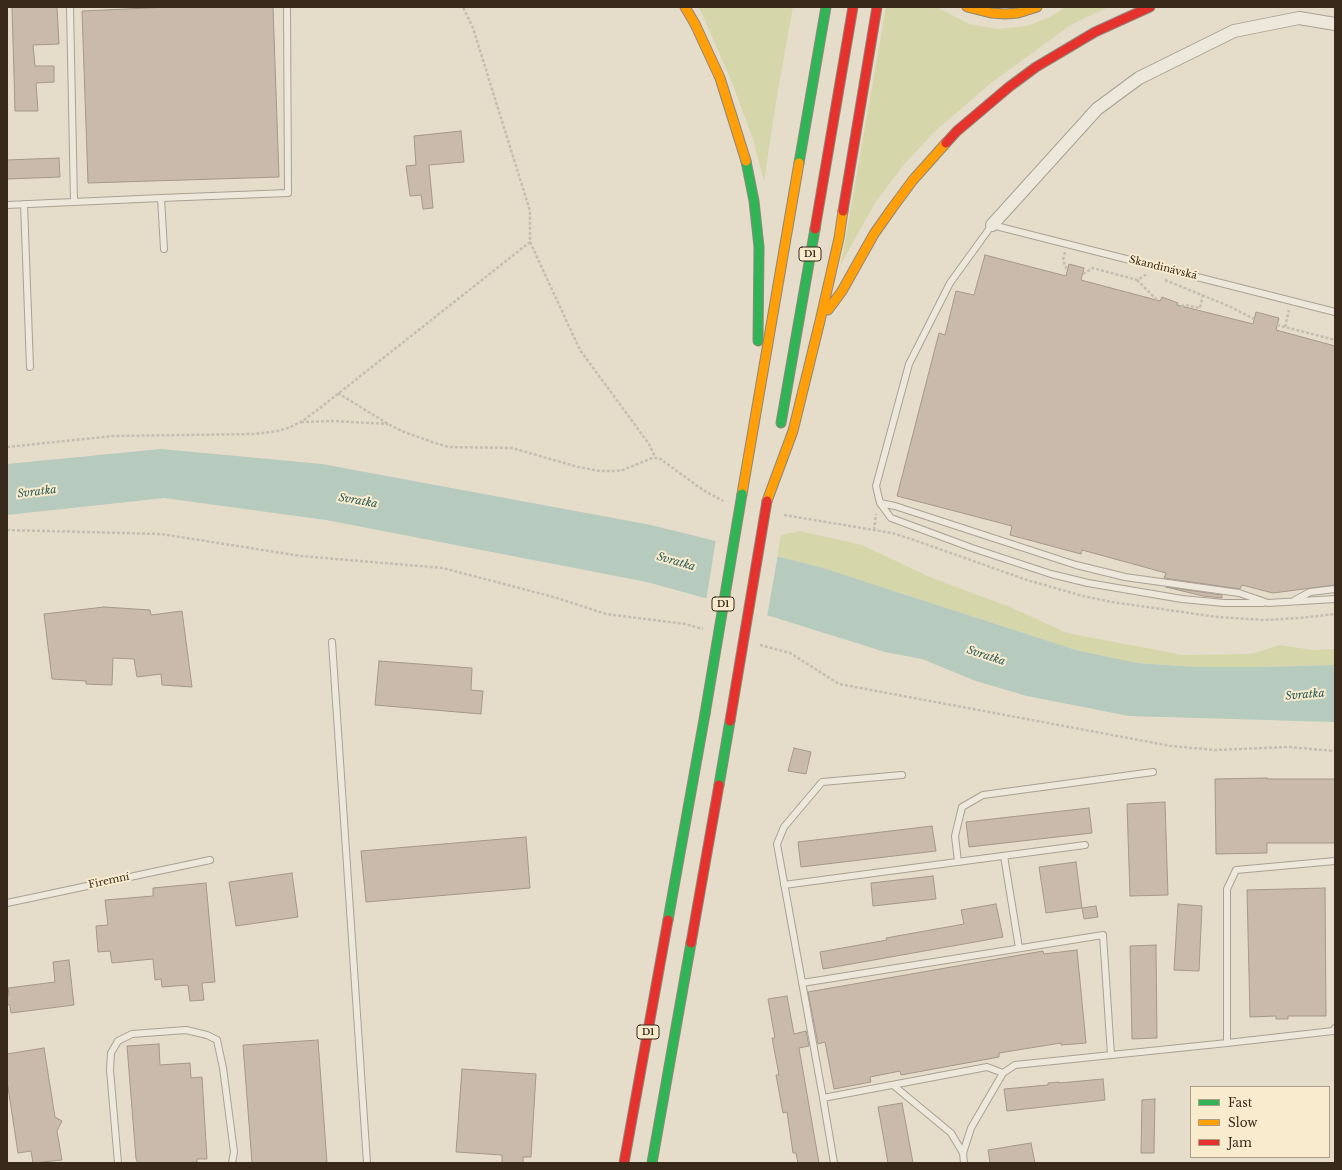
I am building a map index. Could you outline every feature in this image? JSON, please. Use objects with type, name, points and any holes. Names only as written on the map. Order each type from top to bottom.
[{"type":"highway","points":[[685,7],[720,78],[746,159],[754,201],[759,279],[756,415]]},
{"type":"highway","name":"D1","points":[[624,1163],[705,714],[826,7]]},
{"type":"highway","name":"D1","points":[[779,432],[853,7]]},
{"type":"highway","points":[[767,502],[793,431],[839,238],[877,7]]},
{"type":"highway","points":[[967,7],[991,13],[1005,14],[1018,13],[1037,7]]},
{"type":"highway","points":[[820,321],[842,291],[860,256],[893,207],[917,175],[957,131],[1009,86],[1042,63],[1095,32],[1150,7]]},
{"type":"highway","name":"D1","points":[[652,1163],[777,448]]},
{"type":"street","points":[[992,225],[1097,109],[1139,78],[1234,31],[1299,18],[1335,24]]},
{"type":"lane","points":[[70,7],[74,202]]},
{"type":"lane","points":[[7,205],[288,192],[287,7]]},
{"type":"lane","points":[[161,198],[164,249]]},
{"type":"lane","points":[[24,204],[30,368]]},
{"type":"lane","points":[[992,225],[950,283],[909,364],[876,486],[880,503],[891,518],[1004,559],[1088,584],[1182,599],[1224,603],[1268,603],[1335,599]]},
{"type":"lane","name":"Skandinávská","points":[[992,225],[1335,312]]},
{"type":"lane","points":[[880,503],[895,506],[1076,565],[1125,577],[1239,594],[1268,603]]},
{"type":"lane","points":[[1291,602],[1310,592],[1335,589]]},
{"type":"lane","points":[[332,642],[367,1163]]},
{"type":"lane","points":[[958,862],[955,836],[962,807],[983,796],[1153,772]]},
{"type":"lane","points":[[834,1163],[777,844],[784,827],[822,782],[902,775]]},
{"type":"lane","points":[[784,884],[1084,845]]},
{"type":"lane","points":[[1004,856],[1019,948]]},
{"type":"lane","name":"Firemní","points":[[7,903],[210,860]]},
{"type":"lane","points":[[1227,1043],[1227,889],[1236,870],[1335,862]]},
{"type":"lane","points":[[802,983],[1103,935],[1111,1055]]},
{"type":"lane","points":[[964,1163],[963,1153],[971,1128],[1003,1072],[1016,1065],[1333,1031],[1335,1028]]},
{"type":"lane","points":[[118,1163],[110,1070],[111,1053],[118,1041],[132,1034],[186,1030],[217,1040],[234,1152],[232,1163]]},
{"type":"lane","points":[[823,1098],[987,1067],[1003,1072]]},
{"type":"lane","points":[[893,1085],[951,1134],[963,1153]]},
{"type":"path","points":[[463,7],[473,28],[530,211],[530,242],[580,350],[649,444],[655,457]]},
{"type":"path","points":[[301,422],[530,242]]},
{"type":"path","points":[[1067,244],[1063,260],[1067,270]]},
{"type":"path","points":[[1083,274],[1093,268],[1137,280],[1157,300]]},
{"type":"path","points":[[1137,280],[1149,273]]},
{"type":"path","points":[[1162,279],[1231,306],[1254,319]]},
{"type":"path","points":[[1181,306],[1185,305],[1200,308],[1203,295]]},
{"type":"path","points":[[1285,327],[1292,301]]},
{"type":"path","points":[[1277,325],[1335,340]]},
{"type":"path","points":[[338,393],[388,424],[416,437],[449,446],[512,448],[578,467],[600,471],[622,470],[655,457],[665,461],[703,490],[723,501]]},
{"type":"path","points":[[7,447],[113,436],[261,434],[277,431],[301,422],[333,420],[370,424],[388,424]]},
{"type":"path","points":[[7,530],[161,534],[301,556],[443,568],[557,598],[606,614],[685,624],[707,630]]},
{"type":"path","points":[[752,643],[790,653],[839,684],[1171,746],[1214,750],[1288,746],[1335,751]]},
{"type":"green space","points":[[699,7],[793,7],[776,101],[764,182],[754,142],[731,80]]},
{"type":"green space","points":[[886,7],[937,7],[969,24],[997,29],[1027,26],[1050,17],[1065,7],[1109,7],[1072,24],[991,83],[933,133],[902,167],[875,203],[841,264]]},
{"type":"green space","points":[[800,531],[862,545],[932,578],[1010,607],[1067,633],[1183,655],[1251,654],[1279,645],[1313,650],[1335,649],[1335,665],[1196,667],[1137,663],[1076,650],[820,567],[777,556],[781,535]]},
{"type":"water","name":"Svratka","points":[[161,449],[322,464],[651,525],[820,567],[1076,650],[1137,663],[1196,667],[1335,665],[1335,722],[1129,716],[1027,696],[976,681],[922,659],[885,652],[773,617],[647,582],[326,520],[164,498],[7,515],[7,464]]},
{"type":"pier","points":[[716,539],[778,554],[767,617],[706,601]]},
{"type":"building","points":[[12,7],[57,7],[59,44],[33,45],[35,66],[54,66],[54,82],[36,83],[38,111],[15,111]]},
{"type":"building","points":[[170,7],[273,7],[279,177],[88,183],[82,11]]},
{"type":"building","points":[[461,131],[464,162],[429,165],[433,208],[423,209],[421,195],[410,196],[406,166],[416,165],[414,136]]},
{"type":"building","points":[[59,158],[60,177],[7,179],[7,160]]},
{"type":"building","points":[[985,255],[1066,276],[1069,264],[1084,268],[1081,280],[1160,301],[1162,297],[1178,303],[1177,305],[1253,324],[1256,312],[1279,318],[1276,330],[1335,346],[1335,585],[1273,593],[1242,585],[1240,589],[1164,578],[1166,573],[1082,550],[1081,554],[1010,535],[1012,526],[897,496],[939,333],[945,335],[956,291],[974,295]]},
{"type":"building","points":[[1166,587],[1222,595],[1222,598],[1203,596]]},
{"type":"building","points":[[104,607],[150,610],[151,615],[182,611],[192,687],[162,685],[161,674],[137,677],[134,659],[113,658],[112,685],[86,684],[86,681],[52,679],[44,614]]},
{"type":"building","points":[[379,661],[472,668],[471,690],[483,691],[481,714],[375,705]]},
{"type":"building","points":[[794,748],[811,752],[806,774],[788,771]]},
{"type":"building","points":[[1215,779],[1335,779],[1335,843],[1267,843],[1267,853],[1216,854]]},
{"type":"building","points":[[1165,802],[1168,895],[1130,896],[1127,804]]},
{"type":"building","points":[[1089,808],[1092,833],[969,847],[966,822]]},
{"type":"building","points":[[932,826],[936,851],[801,867],[798,842]]},
{"type":"building","points":[[526,837],[530,888],[366,902],[361,851]]},
{"type":"building","points":[[1076,862],[1082,908],[1046,913],[1039,867]]},
{"type":"building","points":[[292,873],[298,917],[236,926],[229,882]]},
{"type":"building","points":[[933,876],[936,899],[873,906],[871,883]]},
{"type":"building","points":[[206,883],[215,982],[202,983],[204,1000],[190,1001],[188,985],[162,987],[161,979],[155,980],[153,959],[112,963],[110,951],[98,952],[96,926],[108,925],[105,900],[153,896],[153,888]]},
{"type":"building","points":[[1325,888],[1326,1016],[1288,1016],[1288,1019],[1276,1019],[1276,1016],[1250,1017],[1247,890]]},
{"type":"building","points":[[996,904],[1003,937],[823,969],[820,952],[964,924],[961,910]]},
{"type":"building","points":[[1178,904],[1202,906],[1199,971],[1174,970]]},
{"type":"building","points":[[1096,906],[1098,917],[1084,919],[1082,908]]},
{"type":"building","points":[[1156,945],[1157,1038],[1132,1039],[1130,946]]},
{"type":"building","points":[[1077,950],[1086,1043],[1061,1045],[1061,1043],[999,1053],[999,1057],[901,1075],[900,1071],[870,1077],[871,1082],[834,1089],[825,1042],[818,1044],[808,992],[1043,951],[1044,954]]},
{"type":"building","points":[[69,960],[74,1005],[11,1013],[10,1006],[7,1003],[7,997],[9,995],[8,988],[55,982],[53,962]]},
{"type":"building","points":[[787,996],[794,1034],[806,1031],[809,1046],[799,1048],[819,1163],[798,1163],[796,1153],[793,1153],[787,1112],[783,1113],[776,1075],[779,1075],[772,1038],[775,1038],[768,999]]},
{"type":"building","points":[[318,1040],[327,1163],[252,1163],[243,1045]]},
{"type":"building","points":[[159,1044],[160,1065],[190,1063],[191,1078],[202,1077],[207,1159],[197,1159],[197,1162],[188,1163],[138,1163],[136,1159],[127,1046]]},
{"type":"building","points":[[44,1048],[55,1117],[62,1121],[57,1131],[62,1160],[33,1163],[31,1151],[18,1153],[7,1081],[7,1054]]},
{"type":"building","points":[[462,1069],[536,1074],[531,1157],[523,1157],[523,1163],[502,1163],[502,1155],[456,1152]]},
{"type":"building","points":[[1103,1079],[1105,1100],[1007,1111],[1004,1089],[1048,1085],[1048,1083]]},
{"type":"building","points":[[1155,1099],[1154,1153],[1141,1153],[1142,1100]]},
{"type":"building","points":[[902,1103],[913,1163],[888,1163],[878,1107]]},
{"type":"building","points":[[1031,1143],[1035,1163],[990,1163],[988,1150]]},
{"type":"traffic: fast","points":[[799,163],[826,7]]},
{"type":"traffic: fast","points":[[746,161],[754,201],[759,247],[758,341]]},
{"type":"traffic: fast","points":[[781,423],[815,229]]},
{"type":"traffic: fast","points":[[705,714],[742,494]]},
{"type":"traffic: fast","points":[[668,920],[705,714]]},
{"type":"traffic: fast","points":[[719,785],[730,721]]},
{"type":"traffic: fast","points":[[652,1163],[691,943]]},
{"type":"traffic: slow","points":[[685,7],[695,24],[720,78],[746,161]]},
{"type":"traffic: slow","points":[[967,7],[991,13],[1005,14],[1018,13],[1037,7]]},
{"type":"traffic: slow","points":[[828,310],[842,291],[874,234],[893,207],[913,180],[946,143]]},
{"type":"traffic: slow","points":[[742,494],[799,163]]},
{"type":"traffic: slow","points":[[767,501],[793,431],[839,238],[843,211]]},
{"type":"traffic: jam","points":[[815,229],[853,7]]},
{"type":"traffic: jam","points":[[843,211],[877,7]]},
{"type":"traffic: jam","points":[[946,143],[957,131],[1009,87],[1036,67],[1095,32],[1150,7]]},
{"type":"traffic: jam","points":[[730,721],[767,501]]},
{"type":"traffic: jam","points":[[691,943],[719,785]]},
{"type":"traffic: jam","points":[[624,1163],[668,920]]}]
